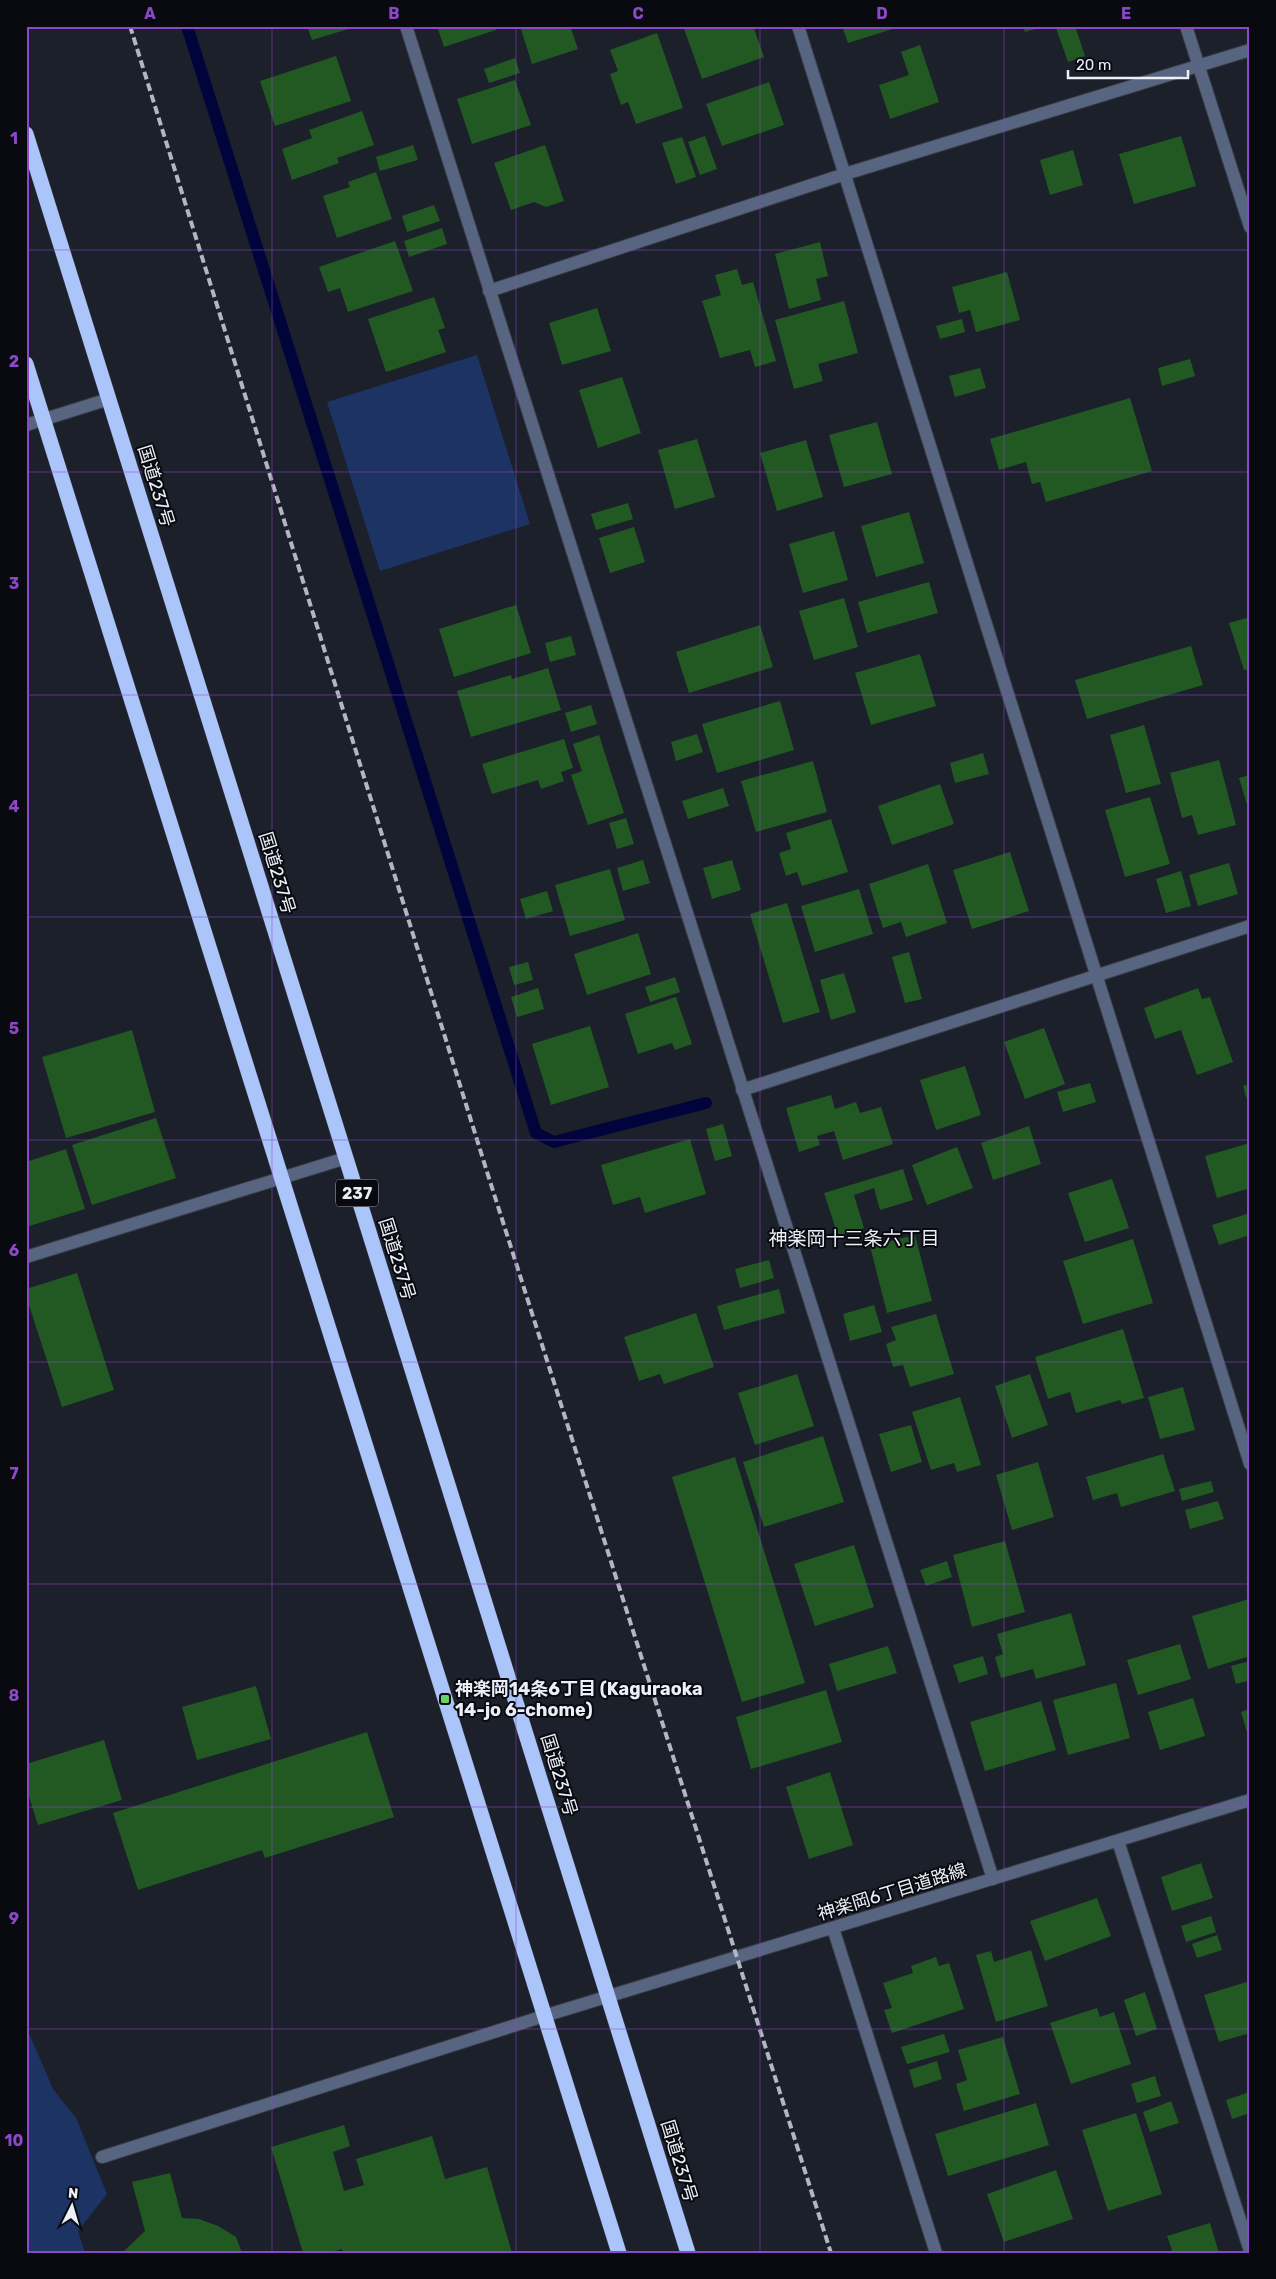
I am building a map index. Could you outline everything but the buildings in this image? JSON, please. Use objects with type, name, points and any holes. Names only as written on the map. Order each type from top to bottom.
[{"type":"highway","name":"国道237号","points":[[26,134],[688,2253]]},
{"type":"highway","points":[[26,364],[619,2253]]},
{"type":"street","points":[[406,26],[993,1879]]},
{"type":"street","points":[[798,26],[1094,975],[1250,1464]]},
{"type":"street","points":[[1186,26],[1250,227]]},
{"type":"street","points":[[489,291],[845,174],[1250,50]]},
{"type":"street","points":[[26,425],[109,400]]},
{"type":"street","points":[[742,1090],[1250,926]]},
{"type":"street","points":[[26,1257],[346,1158]]},
{"type":"street","name":"神楽岡6丁目道路線","points":[[102,2156],[544,2016],[1250,1800]]},
{"type":"street","points":[[1118,1840],[1250,2251]]},
{"type":"street","points":[[833,1928],[936,2253]]},
{"type":"shaded area","points":[[477,355],[530,524],[380,571],[327,402]]},
{"type":"shaded area","points":[[26,2026],[53,2089],[76,2118],[107,2194],[78,2231],[85,2253],[26,2253]]},
{"type":"waterway","points":[[187,26],[536,1133],[554,1142],[706,1103]]},
{"type":"railway","points":[[130,26],[488,1175],[831,2253]]},
{"type":"place","name":"神楽岡14条6丁目 (Kaguraoka 14-jo 6-chome)","points":[[445,1699]]},
{"type":"district","name":"神楽岡十三条六丁目","points":[[854,1238]]}]
